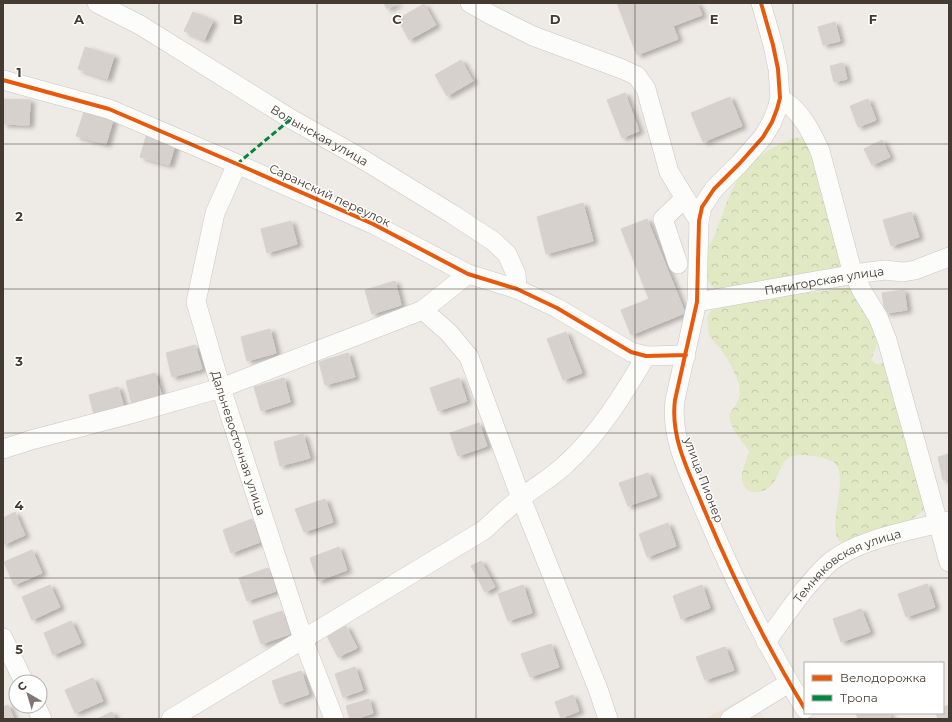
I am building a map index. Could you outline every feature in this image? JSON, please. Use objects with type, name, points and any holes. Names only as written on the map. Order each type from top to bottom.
[{"type":"street","name":"Волынская улица","points":[[97,3],[140,25],[291,119],[359,157],[493,241],[507,254],[516,274],[517,289]]},
{"type":"street","points":[[470,3],[533,36],[637,76],[646,90],[669,172],[699,221]]},
{"type":"street","points":[[761,3],[778,69],[780,98],[798,111],[813,134],[820,151],[853,274],[882,325],[912,428],[943,522],[949,562]]},
{"type":"street","name":"Саранский переулок","points":[[3,80],[109,109],[238,164],[373,224],[468,274],[517,289],[557,308],[631,352],[646,356],[686,355]]},
{"type":"street","name":"улица Пионер","points":[[780,98],[772,122],[763,137],[714,189],[702,208],[699,221],[697,302],[675,400],[674,427],[684,458],[715,534],[766,642],[804,707]]},
{"type":"street","name":"Дальневосточная улица","points":[[238,164],[215,213],[196,302],[221,388],[303,639],[334,719]]},
{"type":"street","points":[[678,264],[663,219],[685,198]]},
{"type":"street","name":"Пятигорская улица","points":[[697,302],[853,274],[885,270],[903,272],[915,270],[949,257]]},
{"type":"street","points":[[3,449],[221,388],[423,310],[468,274]]},
{"type":"street","points":[[423,310],[449,332],[469,357],[521,498],[598,689],[608,719]]},
{"type":"street","points":[[171,719],[484,530],[521,498],[551,478],[586,444],[611,411],[646,356]]},
{"type":"street","name":"Темняковская улица","points":[[766,642],[808,586],[828,563],[845,552],[860,545],[943,522]]},
{"type":"street","points":[[3,638],[20,674]]},
{"type":"street","points":[[730,719],[789,683]]},
{"type":"shaded area","points":[[750,695],[765,719],[704,719]]},
{"type":"green space","points":[[801,137],[807,141],[811,147],[842,267],[717,290],[712,286],[706,275],[708,251],[735,185],[744,171],[756,159],[777,145]]},
{"type":"green space","points":[[848,288],[853,290],[880,335],[871,360],[876,364],[887,362],[925,510],[906,523],[843,544],[837,538],[835,529],[840,475],[837,466],[832,461],[811,456],[799,455],[790,457],[783,465],[772,485],[766,490],[751,492],[744,486],[742,482],[742,472],[749,451],[733,429],[729,414],[736,405],[740,395],[739,383],[728,360],[709,335],[707,317],[711,311],[738,302]]},
{"type":"building","points":[[384,3],[398,3],[387,9]]},
{"type":"building","points":[[617,3],[697,3],[702,15],[673,26],[678,39],[637,55]]},
{"type":"building","points":[[424,4],[436,25],[409,40],[398,19]]},
{"type":"building","points":[[193,12],[213,21],[204,40],[184,31]]},
{"type":"building","points":[[835,22],[840,41],[823,45],[818,27]]},
{"type":"building","points":[[85,47],[114,56],[107,79],[78,69]]},
{"type":"building","points":[[461,60],[473,81],[447,96],[435,75]]},
{"type":"building","points":[[843,63],[847,79],[834,82],[830,66]]},
{"type":"building","points":[[625,93],[639,131],[622,138],[607,100]]},
{"type":"building","points":[[730,97],[742,126],[703,142],[691,113]]},
{"type":"building","points":[[3,99],[30,100],[29,125],[3,124]]},
{"type":"building","points":[[868,99],[876,120],[858,127],[850,106]]},
{"type":"building","points":[[84,112],[113,120],[106,144],[76,136]]},
{"type":"building","points":[[147,133],[176,142],[169,165],[140,157]]},
{"type":"building","points":[[882,140],[890,157],[872,165],[864,149]]},
{"type":"building","points":[[583,203],[593,241],[546,254],[537,217]]},
{"type":"building","points":[[911,212],[919,237],[891,246],[883,220]]},
{"type":"building","points":[[647,219],[685,313],[631,335],[621,310],[649,299],[621,229]]},
{"type":"building","points":[[291,221],[297,244],[267,253],[261,229]]},
{"type":"building","points":[[395,281],[401,305],[372,314],[365,290]]},
{"type":"building","points":[[904,290],[907,310],[885,313],[882,293]]},
{"type":"building","points":[[270,329],[276,353],[247,361],[241,337]]},
{"type":"building","points":[[566,332],[582,373],[563,380],[547,339]]},
{"type":"building","points":[[195,345],[202,369],[172,377],[166,353]]},
{"type":"building","points":[[348,353],[355,377],[325,385],[319,362]]},
{"type":"building","points":[[155,373],[162,397],[132,405],[126,381]]},
{"type":"building","points":[[284,378],[290,402],[261,411],[254,387]]},
{"type":"building","points":[[459,378],[467,401],[438,411],[430,388]]},
{"type":"building","points":[[118,387],[125,411],[95,419],[89,395]]},
{"type":"building","points":[[479,423],[487,446],[458,456],[450,433]]},
{"type":"building","points":[[303,434],[310,458],[280,466],[274,442]]},
{"type":"building","points":[[949,454],[949,479],[943,480],[938,457]]},
{"type":"building","points":[[648,473],[657,496],[628,506],[619,483]]},
{"type":"building","points":[[325,499],[333,522],[304,532],[295,509]]},
{"type":"building","points":[[15,512],[25,535],[3,545],[3,518]]},
{"type":"building","points":[[252,519],[260,542],[231,553],[223,530]]},
{"type":"building","points":[[668,523],[676,546],[647,557],[639,534]]},
{"type":"building","points":[[339,547],[347,570],[318,581],[310,558]]},
{"type":"building","points":[[32,550],[42,573],[14,585],[4,562]]},
{"type":"building","points":[[481,561],[495,587],[485,592],[471,566]]},
{"type":"building","points":[[268,568],[276,591],[247,601],[239,578]]},
{"type":"building","points":[[927,584],[935,607],[906,617],[898,594]]},
{"type":"building","points":[[50,585],[60,607],[32,620],[22,597]]},
{"type":"building","points":[[523,585],[532,613],[508,621],[498,594]]},
{"type":"building","points":[[702,585],[710,608],[681,619],[673,596]]},
{"type":"building","points":[[861,609],[870,632],[841,642],[833,619]]},
{"type":"building","points":[[282,611],[290,634],[261,644],[253,621]]},
{"type":"building","points":[[71,621],[81,643],[53,655],[44,633]]},
{"type":"building","points":[[346,626],[357,648],[338,657],[327,636]]},
{"type":"building","points":[[551,644],[559,667],[530,677],[521,654]]},
{"type":"building","points":[[725,647],[734,670],[705,680],[696,657]]},
{"type":"building","points":[[355,667],[363,690],[343,697],[335,674]]},
{"type":"building","points":[[301,671],[309,694],[280,704],[272,681]]},
{"type":"building","points":[[93,678],[103,701],[75,713],[65,690]]},
{"type":"building","points":[[573,695],[579,711],[561,718],[555,702]]},
{"type":"building","points":[[369,699],[373,713],[356,719],[350,719],[346,706]]},
{"type":"building","points":[[8,705],[8,714],[12,714],[14,719],[3,719],[3,707]]},
{"type":"building","points":[[949,705],[949,719],[938,719],[936,714],[944,714],[944,707]]},
{"type":"building","points":[[112,712],[115,719],[97,719]]},
{"type":"building","points":[[856,714],[889,714],[891,719],[858,719]]},
{"type":"marked path","points":[[237,164],[291,119]]},
{"type":"cycle path","points":[[761,3],[778,69],[780,98],[772,122],[763,137],[714,189],[702,207],[699,221],[697,302],[675,400],[674,414],[675,429],[682,456],[715,535],[738,586],[804,707]]},
{"type":"cycle path","points":[[3,80],[109,109],[237,164],[373,224],[468,274],[517,289],[557,308],[631,352],[646,356],[686,355]]}]
